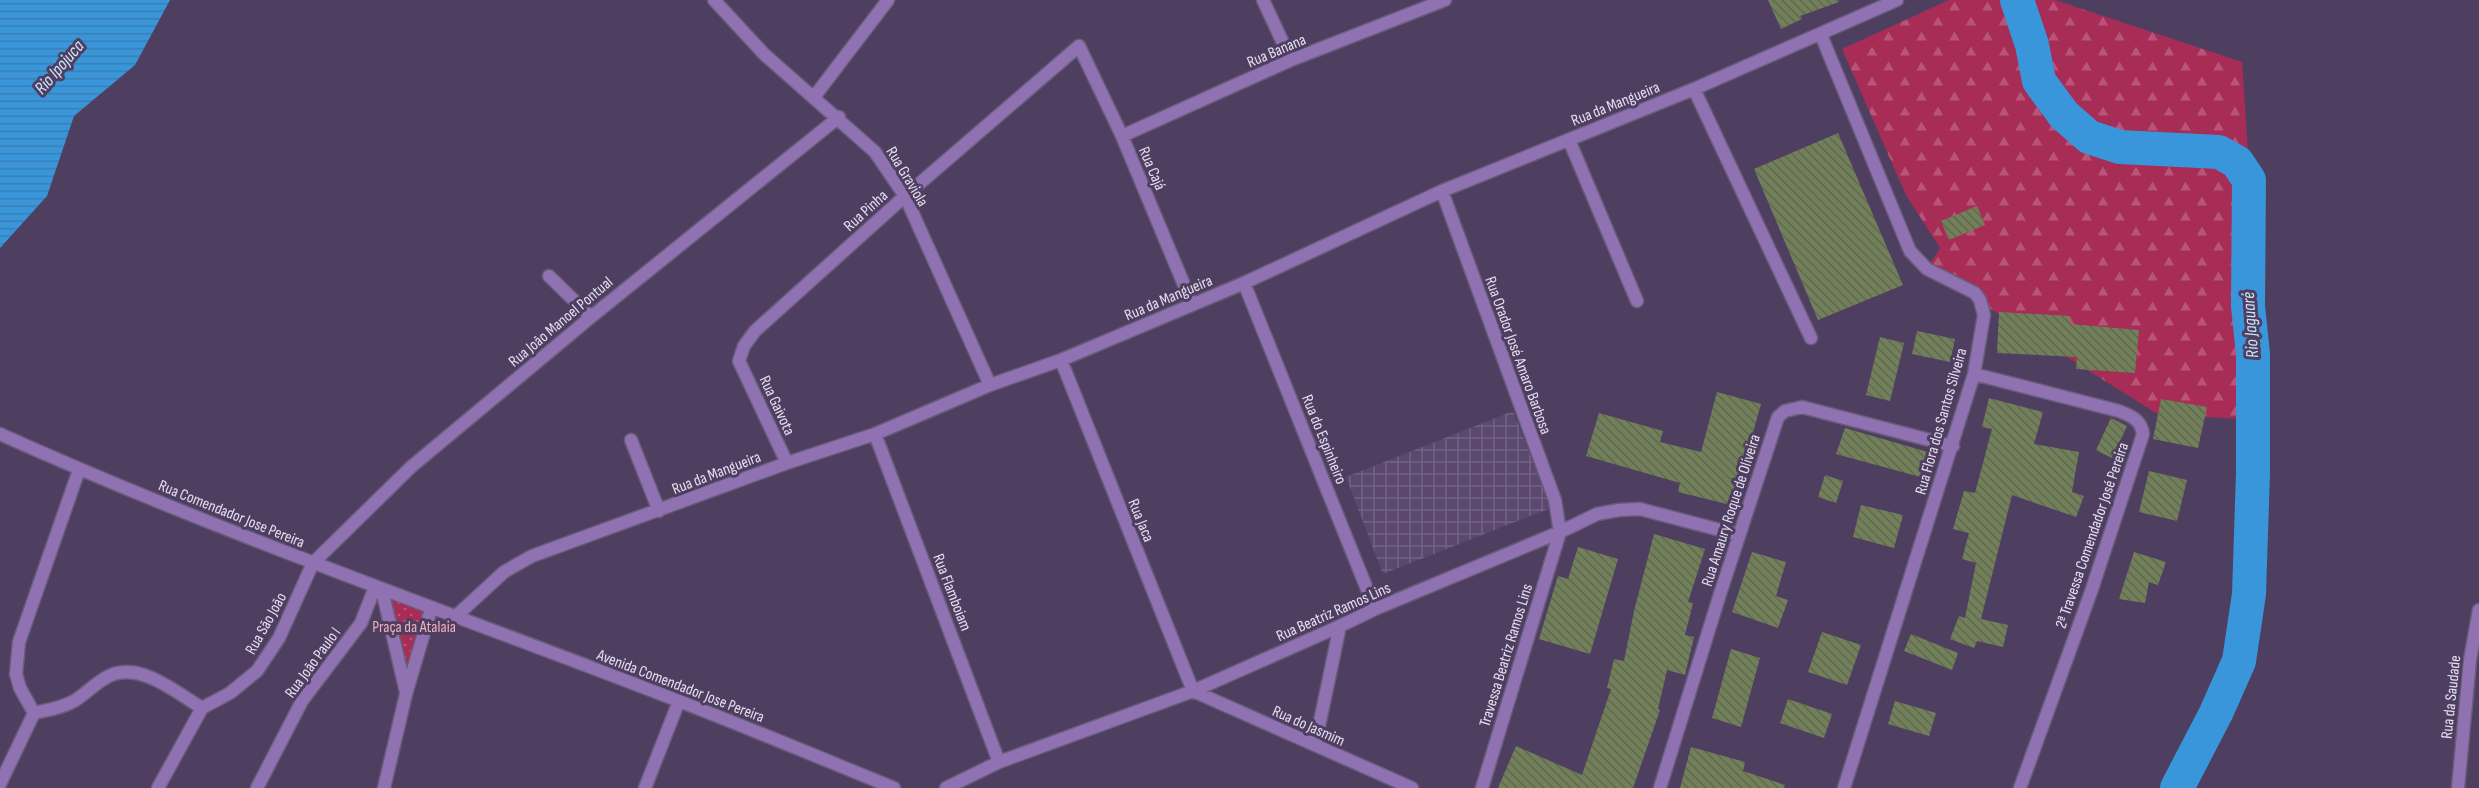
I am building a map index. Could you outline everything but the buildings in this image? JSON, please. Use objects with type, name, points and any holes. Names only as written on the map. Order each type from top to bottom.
[{"type":"street","name":"Rua Graviola","points":[[714,0],[730,20],[764,54],[839,117],[875,152],[905,196],[990,385]]},
{"type":"street","points":[[814,97],[888,0]]},
{"type":"street","points":[[1263,0],[1291,60]]},
{"type":"street","name":"Rua Banana","points":[[1122,136],[1291,60],[1443,0]]},
{"type":"street","name":"Rua da Mangueira","points":[[455,617],[504,572],[532,556],[787,463],[875,434],[990,385],[1061,360],[1244,283],[1442,191],[1694,89],[1897,0]]},
{"type":"street","name":"Rua Flora dos Santos Silveira","points":[[1821,35],[1910,251],[1927,269],[1967,288],[1980,300],[1984,315],[1974,374],[1953,446],[1844,788]]},
{"type":"street","name":"Rua Cajá","points":[[1079,46],[1122,136],[1192,304]]},
{"type":"street","name":"Rua Pinha","points":[[739,361],[744,346],[755,331],[905,196],[1079,46]]},
{"type":"street","points":[[1694,89],[1810,338]]},
{"type":"street","name":"Rua João Manoel Pontual","points":[[314,563],[411,467],[591,317],[839,117]]},
{"type":"street","points":[[1569,140],[1637,301]]},
{"type":"street","name":"Rua Orador José Amaro Barbosa","points":[[1442,191],[1555,500],[1560,532]]},
{"type":"street","points":[[549,276],[591,317]]},
{"type":"street","name":"Rua do Espinheiro","points":[[1244,283],[1375,609]]},
{"type":"street","name":"Rua Jaca","points":[[1061,360],[1193,691]]},
{"type":"street","name":"Rua Gaivota","points":[[739,361],[787,463]]},
{"type":"street","name":"2ª Travessa Comendador José Pereira","points":[[1974,374],[2119,411],[2136,419],[2142,425],[2143,434],[2091,592],[2020,788]]},
{"type":"street","name":"Rua Amaury Roque de Oliveira","points":[[1660,788],[1778,417],[1785,411],[1802,407],[1953,446]]},
{"type":"street","name":"Rua Comendador Jose Pereira","points":[[0,434],[79,470],[455,617]]},
{"type":"street","name":"Rua Flamboiam","points":[[875,434],[999,762]]},
{"type":"street","points":[[631,440],[659,511]]},
{"type":"street","points":[[34,713],[20,687],[16,674],[19,642],[79,470]]},
{"type":"street","name":"Rua Beatriz Ramos Lins","points":[[945,788],[999,762],[1193,691],[1375,609],[1560,532],[1597,514],[1640,509],[1739,535]]},
{"type":"street","name":"Travessa Beatriz Ramos Lins","points":[[1482,788],[1560,532]]},
{"type":"street","name":"Rua São João","points":[[202,708],[243,683],[262,663],[279,638],[314,563]]},
{"type":"street","points":[[378,588],[406,693]]},
{"type":"street","name":"Rua João Paulo I","points":[[257,788],[302,701],[361,624],[378,588]]},
{"type":"street","points":[[384,788],[406,693],[431,609]]},
{"type":"street","name":"Rua da Saudade","points":[[2458,788],[2470,660],[2479,610]]},
{"type":"street","name":"Avenida Comendador Jose Pereira","points":[[455,617],[679,701],[886,786]]},
{"type":"street","points":[[1315,745],[1340,626]]},
{"type":"street","points":[[0,784],[34,713],[73,702],[109,676],[135,673],[148,677],[202,708],[158,788]]},
{"type":"street","name":"Rua do Jasmim","points":[[1193,691],[1412,788]]},
{"type":"street","points":[[645,788],[679,701]]},
{"type":"shaded area","points":[[1513,411],[1551,508],[1383,574],[1346,477]]},
{"type":"green space","points":[[1949,0],[2055,0],[2242,62],[2266,420],[2159,415],[1927,269],[1940,248],[1906,195],[1842,49]]},
{"type":"green space","name":"Praça da Atalaia","points":[[390,598],[439,617],[407,673]]},
{"type":"water","name":"Rio Ipojuca","points":[[0,0],[170,0],[135,65],[74,116],[47,196],[0,248]]},
{"type":"waterway","name":"Rio Jaguaré","points":[[2017,0],[2032,45],[2039,81],[2064,115],[2089,137],[2120,147],[2219,152],[2237,162],[2249,180],[2248,306],[2253,354],[2253,473],[2249,594],[2239,661],[2216,713],[2177,788]]}]
